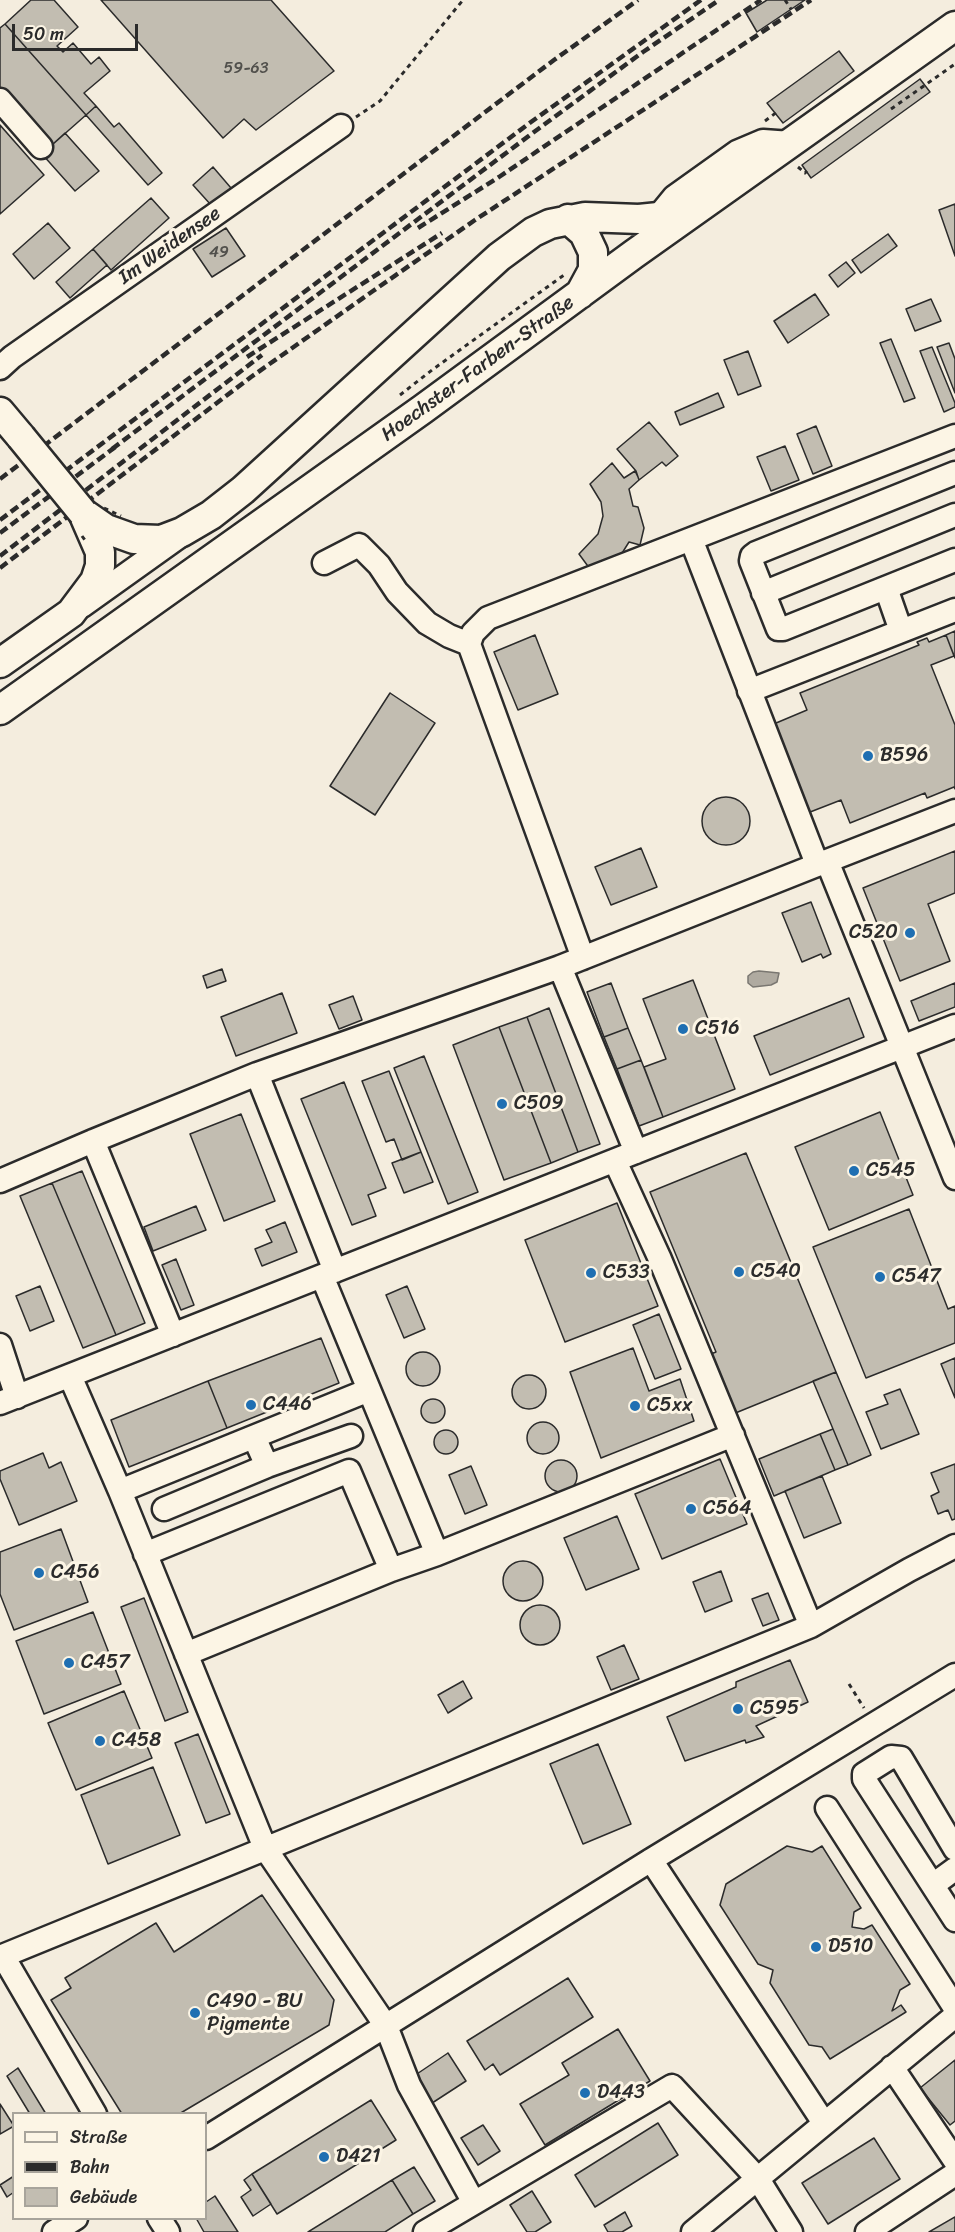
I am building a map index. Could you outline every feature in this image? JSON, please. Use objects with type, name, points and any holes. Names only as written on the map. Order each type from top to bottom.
[{"type":"main road","name":"Hoechster-Farben-Straße","points":[[0,710],[579,296],[644,247],[693,213],[794,155],[955,26]]},
{"type":"main road","points":[[95,526],[134,539],[153,541],[172,537],[195,525],[243,490],[499,257],[533,232],[550,224],[604,210],[656,219],[693,213]]},
{"type":"main road","points":[[568,219],[584,233],[593,252],[592,270],[579,296]]},
{"type":"main road","points":[[0,412],[95,526],[101,558],[98,574],[71,614],[0,663]]},
{"type":"street","points":[[0,100],[41,147]]},
{"type":"street","name":"Im Weidensee","points":[[0,368],[12,357],[341,126]]},
{"type":"street","points":[[644,247],[656,219],[674,197],[737,152],[763,141],[794,155]]},
{"type":"street","points":[[593,252],[604,210]]},
{"type":"street","points":[[583,958],[469,644],[473,633],[488,618],[955,436]]},
{"type":"street","points":[[955,473],[756,553],[752,556],[751,561],[777,629],[783,629],[955,560]]},
{"type":"street","points":[[763,593],[955,515]]},
{"type":"street","points":[[71,614],[195,525]]},
{"type":"street","points":[[691,539],[749,691],[903,1047],[955,1178]]},
{"type":"street","points":[[324,563],[359,544],[379,565],[396,592],[427,623],[469,644]]},
{"type":"street","points":[[891,586],[906,629]]},
{"type":"street","points":[[749,691],[955,610]]},
{"type":"street","points":[[0,1181],[257,1074],[560,967],[955,811]]},
{"type":"street","points":[[560,967],[659,1257],[811,1626]]},
{"type":"street","points":[[0,1345],[9,1400],[955,1026]]},
{"type":"street","points":[[257,1074],[369,1390],[437,1554]]},
{"type":"street","points":[[93,1141],[172,1335]]},
{"type":"street","points":[[70,1376],[120,1491],[265,1848],[386,2026],[409,2085],[474,2203]]},
{"type":"street","points":[[120,1491],[369,1390]]},
{"type":"street","points":[[186,1654],[733,1435]]},
{"type":"street","points":[[164,1509],[267,1466],[351,1436]]},
{"type":"street","points":[[254,1437],[267,1466]]},
{"type":"street","points":[[145,1554],[349,1471],[391,1570]]},
{"type":"street","points":[[94,2112],[1,1957],[811,1626],[955,1546]]},
{"type":"street","points":[[207,2137],[651,1860],[955,1675]]},
{"type":"street","points":[[955,1849],[901,1758],[891,1757],[884,1760],[864,1774],[864,1779],[955,1920]]},
{"type":"street","points":[[827,1808],[955,2008]]},
{"type":"street","points":[[651,1860],[824,2123]]},
{"type":"street","points":[[933,1885],[955,1869]]},
{"type":"street","points":[[693,2232],[955,2016]]},
{"type":"street","points":[[892,2067],[955,2161]]},
{"type":"street","points":[[424,2232],[672,2086],[758,2179],[791,2232]]},
{"type":"street","points":[[867,2232],[955,2174]]},
{"type":"street","points":[[54,2232],[73,2220]]},
{"type":"path","points":[[341,126],[380,101],[463,0]]},
{"type":"path","points":[[787,0],[791,9]]},
{"type":"path","points":[[891,109],[955,64]]},
{"type":"path","points":[[925,75],[931,82]]},
{"type":"path","points":[[794,155],[805,172],[807,171]]},
{"type":"path","points":[[849,1684],[865,1710]]},
{"type":"shaded area","points":[[759,971],[779,973],[777,982],[753,987],[748,983],[748,976]]},
{"type":"building","points":[[31,0],[54,0],[78,27],[57,46],[63,52],[73,43],[91,64],[99,57],[110,71],[84,93],[96,106],[86,115],[5,24]]},
{"type":"building","points":[[101,0],[271,0],[334,71],[256,130],[244,119],[223,138]]},
{"type":"building","points":[[767,0],[805,0],[757,32],[746,13]]},
{"type":"building","points":[[5,24],[86,115],[52,145],[0,89],[0,28]]},
{"type":"building","points":[[839,51],[854,71],[783,123],[767,103]]},
{"type":"building","points":[[920,79],[930,92],[811,178],[802,165]]},
{"type":"building","points":[[96,106],[114,127],[119,123],[162,173],[148,185],[86,115]]},
{"type":"building","points":[[0,125],[44,175],[0,214]]},
{"type":"building","points":[[65,133],[99,171],[75,191],[42,154]]},
{"type":"building","points":[[213,167],[231,188],[211,205],[193,185]]},
{"type":"building","points":[[151,198],[169,218],[111,270],[93,249]]},
{"type":"building","points":[[955,204],[955,256],[939,210]]},
{"type":"building","points":[[48,223],[70,248],[34,279],[13,254]]},
{"type":"building","points":[[226,228],[245,256],[212,277],[193,249]]},
{"type":"building","points":[[888,234],[897,246],[861,273],[852,260]]},
{"type":"building","points":[[93,249],[107,265],[70,298],[56,282]]},
{"type":"building","points":[[846,262],[855,273],[838,287],[829,275]]},
{"type":"building","points":[[815,294],[829,315],[788,343],[774,321]]},
{"type":"building","points":[[931,299],[941,321],[915,331],[906,309]]},
{"type":"building","points":[[891,339],[915,398],[904,402],[880,343]]},
{"type":"building","points":[[949,343],[955,359],[955,393],[937,347]]},
{"type":"building","points":[[932,347],[955,403],[955,407],[944,412],[920,351]]},
{"type":"building","points":[[748,351],[761,386],[738,395],[724,360]]},
{"type":"building","points":[[718,393],[724,407],[680,425],[675,412]]},
{"type":"building","points":[[649,422],[678,456],[666,466],[662,462],[639,480],[636,471],[617,449]]},
{"type":"building","points":[[816,426],[832,466],[813,474],[797,434]]},
{"type":"building","points":[[785,446],[799,480],[771,491],[757,457]]},
{"type":"building","points":[[612,463],[624,478],[635,471],[638,477],[639,480],[629,489],[633,506],[638,507],[644,528],[640,545],[629,542],[619,558],[590,569],[579,554],[598,534],[603,516],[601,502],[590,484]]},
{"type":"building","points":[[955,631],[955,658],[946,635]]},
{"type":"building","points":[[535,635],[558,694],[518,710],[494,652]]},
{"type":"building","name":"B596","points":[[946,635],[954,656],[931,665],[955,725],[955,789],[954,787],[927,798],[925,793],[850,823],[841,800],[805,814],[769,726],[807,710],[800,693],[919,645],[917,642],[927,638],[929,642]]},
{"type":"building","points":[[390,693],[435,723],[375,815],[330,786]]},
{"type":"building","points":[[721,797],[731,797],[746,807],[750,821],[746,835],[740,841],[731,845],[721,845],[706,835],[702,826],[702,816],[712,801]]},
{"type":"building","points":[[641,848],[657,887],[611,905],[595,867]]},
{"type":"building","name":"C520","points":[[955,851],[955,893],[928,904],[950,961],[900,981],[863,888]]},
{"type":"building","points":[[811,902],[831,954],[823,958],[821,954],[802,962],[782,913]]},
{"type":"building","points":[[222,969],[226,981],[207,988],[203,976]]},
{"type":"building","name":"C516","points":[[693,980],[735,1089],[663,1117],[644,1067],[666,1059],[643,999]]},
{"type":"building","points":[[611,983],[628,1028],[604,1037],[587,992]]},
{"type":"building","points":[[955,983],[955,1007],[919,1021],[911,1001]]},
{"type":"building","points":[[282,993],[297,1033],[236,1056],[221,1017]]},
{"type":"building","points":[[353,996],[362,1020],[339,1029],[329,1005]]},
{"type":"building","points":[[849,998],[864,1037],[770,1075],[754,1036]]},
{"type":"building","points":[[549,1008],[600,1144],[578,1152],[527,1017]]},
{"type":"building","points":[[527,1017],[578,1152],[551,1163],[499,1027]]},
{"type":"building","name":"C509","points":[[499,1027],[551,1163],[504,1180],[453,1045]]},
{"type":"building","points":[[628,1028],[641,1060],[617,1069],[604,1037]]},
{"type":"building","points":[[424,1056],[478,1192],[448,1204],[394,1068]]},
{"type":"building","points":[[641,1060],[663,1117],[639,1126],[617,1069]]},
{"type":"building","points":[[389,1071],[421,1152],[402,1160],[394,1139],[386,1142],[362,1081]]},
{"type":"building","points":[[344,1082],[386,1188],[368,1195],[376,1216],[352,1225],[301,1099]]},
{"type":"building","name":"C545","points":[[880,1112],[913,1195],[829,1230],[795,1147]]},
{"type":"building","points":[[241,1114],[275,1201],[224,1221],[190,1134]]},
{"type":"building","points":[[421,1152],[433,1182],[404,1193],[392,1163]]},
{"type":"building","name":"C540","points":[[746,1153],[836,1372],[733,1414],[708,1355],[716,1352],[650,1192]]},
{"type":"building","points":[[82,1171],[145,1323],[116,1335],[52,1183]]},
{"type":"building","points":[[52,1183],[116,1335],[83,1348],[20,1196]]},
{"type":"building","name":"C533","points":[[617,1203],[658,1306],[565,1342],[525,1240]]},
{"type":"building","points":[[196,1206],[206,1230],[153,1251],[144,1227]]},
{"type":"building","name":"C547","points":[[909,1209],[948,1309],[955,1306],[955,1343],[866,1378],[813,1247]]},
{"type":"building","points":[[285,1222],[297,1252],[262,1266],[255,1249],[272,1242],[266,1230]]},
{"type":"building","points":[[176,1259],[194,1305],[181,1310],[162,1265]]},
{"type":"building","points":[[40,1286],[54,1321],[30,1331],[16,1296]]},
{"type":"building","points":[[407,1286],[425,1329],[404,1338],[386,1295]]},
{"type":"building","points":[[659,1314],[681,1369],[655,1379],[633,1325]]},
{"type":"building","name":"C446","points":[[321,1338],[339,1383],[227,1428],[208,1381]]},
{"type":"building","name":"C5xx","points":[[633,1348],[649,1391],[680,1379],[694,1421],[601,1458],[570,1372]]},
{"type":"building","points":[[423,1352],[435,1357],[440,1369],[435,1381],[423,1386],[411,1381],[406,1369],[411,1357]]},
{"type":"building","points":[[955,1358],[955,1398],[941,1364]]},
{"type":"building","points":[[836,1372],[871,1455],[848,1465],[813,1381]]},
{"type":"building","points":[[529,1375],[541,1380],[546,1392],[541,1404],[529,1409],[517,1404],[512,1392],[517,1380]]},
{"type":"building","points":[[208,1381],[227,1428],[129,1467],[111,1420]]},
{"type":"building","points":[[900,1389],[919,1434],[881,1449],[866,1412],[888,1404],[884,1395]]},
{"type":"building","points":[[433,1399],[438,1400],[444,1406],[444,1416],[438,1422],[433,1423],[428,1422],[422,1416],[421,1411],[422,1406],[428,1400]]},
{"type":"building","points":[[543,1422],[554,1427],[559,1438],[554,1449],[543,1454],[532,1449],[527,1438],[532,1427]]},
{"type":"building","points":[[833,1429],[848,1465],[835,1470],[820,1434]]},
{"type":"building","points":[[446,1430],[451,1431],[457,1437],[457,1447],[451,1453],[446,1454],[441,1453],[435,1447],[434,1442],[435,1437],[441,1431]]},
{"type":"building","points":[[820,1434],[835,1470],[774,1496],[759,1459]]},
{"type":"building","points":[[43,1453],[49,1468],[61,1462],[77,1501],[19,1525],[0,1479],[0,1471]]},
{"type":"building","name":"C564","points":[[720,1459],[747,1524],[662,1559],[635,1494]]},
{"type":"building","points":[[561,1460],[572,1465],[577,1476],[572,1487],[561,1492],[550,1487],[545,1476],[550,1465]]},
{"type":"building","points":[[955,1464],[955,1519],[952,1520],[948,1510],[938,1514],[931,1496],[939,1492],[931,1473]]},
{"type":"building","points":[[471,1466],[487,1505],[465,1514],[449,1475]]},
{"type":"building","points":[[822,1476],[841,1523],[804,1538],[785,1491]]},
{"type":"building","points":[[617,1516],[639,1569],[586,1590],[564,1538]]},
{"type":"building","name":"C456","points":[[61,1529],[88,1602],[14,1630],[0,1594],[0,1552]]},
{"type":"building","points":[[523,1561],[537,1567],[543,1581],[537,1595],[523,1601],[509,1595],[503,1581],[509,1567]]},
{"type":"building","points":[[721,1571],[732,1601],[705,1612],[693,1582]]},
{"type":"building","points":[[768,1593],[779,1620],[763,1626],[752,1599]]},
{"type":"building","points":[[144,1598],[188,1712],[165,1721],[121,1607]]},
{"type":"building","points":[[540,1605],[554,1611],[560,1625],[554,1639],[540,1645],[526,1639],[520,1625],[526,1611]]},
{"type":"building","name":"C457","points":[[93,1612],[121,1684],[44,1714],[16,1641]]},
{"type":"building","points":[[624,1645],[639,1679],[611,1690],[597,1657]]},
{"type":"building","name":"C595","points":[[790,1660],[808,1702],[756,1726],[764,1737],[746,1743],[745,1740],[685,1761],[667,1717],[736,1687],[736,1682]]},
{"type":"building","points":[[463,1681],[472,1698],[448,1713],[438,1695]]},
{"type":"building","name":"C458","points":[[124,1691],[152,1758],[76,1790],[48,1723]]},
{"type":"building","points":[[198,1734],[230,1814],[206,1823],[175,1743]]},
{"type":"building","points":[[598,1744],[631,1824],[583,1844],[550,1764]]},
{"type":"building","points":[[153,1767],[180,1835],[108,1864],[81,1795]]},
{"type":"building","name":"D510","points":[[787,1846],[812,1852],[822,1846],[861,1908],[854,1912],[852,1927],[864,1929],[872,1925],[910,1984],[900,1990],[892,2011],[901,2005],[906,2012],[830,2059],[822,2047],[809,2045],[770,1983],[773,1970],[758,1964],[720,1905],[726,1884]]},
{"type":"building","name":"C490 - BU Pigmente","points":[[262,1895],[334,2000],[329,2025],[182,2112],[121,2112],[51,2000],[71,1988],[65,1978],[156,1923],[174,1952]]},
{"type":"building","points":[[568,1978],[593,2017],[500,2075],[493,2064],[485,2070],[467,2041]]},
{"type":"building","name":"D443","points":[[618,2029],[650,2081],[545,2145],[520,2104],[569,2075],[562,2063]]},
{"type":"building","points":[[448,2053],[466,2081],[426,2107],[408,2080]]},
{"type":"building","points":[[955,2060],[955,2121],[950,2125],[920,2088]]},
{"type":"building","points":[[18,2068],[45,2112],[29,2112],[7,2076]]},
{"type":"building","name":"D421","points":[[371,2100],[396,2140],[277,2214],[252,2174]]},
{"type":"building","points":[[0,2104],[12,2123],[12,2127],[0,2134]]},
{"type":"building","points":[[658,2123],[678,2155],[595,2207],[575,2175]]},
{"type":"building","points":[[483,2125],[500,2151],[478,2165],[461,2138]]},
{"type":"building","points":[[874,2138],[900,2179],[828,2224],[802,2183]]},
{"type":"building","points":[[414,2167],[435,2201],[413,2214],[392,2180]]},
{"type":"building","points":[[252,2174],[271,2204],[253,2216],[241,2197],[251,2190],[244,2180]]},
{"type":"building","points":[[12,2177],[12,2193],[7,2197],[0,2185]]},
{"type":"building","points":[[392,2180],[413,2214],[385,2232],[308,2232]]},
{"type":"building","points":[[532,2191],[551,2222],[535,2232],[527,2232],[510,2205]]},
{"type":"building","points":[[215,2196],[238,2232],[204,2232],[197,2220],[207,2220],[207,2201]]},
{"type":"building","points":[[625,2212],[632,2226],[622,2232],[608,2232],[604,2225]]},
{"type":"building","points":[[955,2217],[955,2232],[929,2232]]},
{"type":"railway","points":[[0,479],[554,60],[638,0]]},
{"type":"railway","points":[[0,520],[531,122],[701,0]]},
{"type":"railway","points":[[112,449],[534,132],[643,52],[719,0]]},
{"type":"railway","points":[[418,228],[499,177],[761,0]]},
{"type":"railway","points":[[0,568],[251,377],[373,291],[475,220],[811,0]]},
{"type":"railway","points":[[247,357],[442,233]]},
{"type":"railway","points":[[0,556],[262,355]]},
{"type":"railway","points":[[0,533],[118,445]]},
{"type":"place","name":"B596","points":[[868,756]]},
{"type":"place","name":"C520","points":[[910,933]]},
{"type":"place","name":"C516","points":[[683,1029]]},
{"type":"place","name":"C509","points":[[502,1104]]},
{"type":"place","name":"C545","points":[[854,1171]]},
{"type":"place","name":"C540","points":[[739,1272]]},
{"type":"place","name":"C533","points":[[591,1273]]},
{"type":"place","name":"C547","points":[[880,1277]]},
{"type":"place","name":"C446","points":[[251,1405]]},
{"type":"place","name":"C5xx","points":[[635,1406]]},
{"type":"place","name":"C564","points":[[691,1509]]},
{"type":"place","name":"C456","points":[[39,1573]]},
{"type":"place","name":"C457","points":[[69,1663]]},
{"type":"place","name":"C595","points":[[738,1709]]},
{"type":"place","name":"C458","points":[[100,1741]]},
{"type":"place","name":"D510","points":[[816,1947]]},
{"type":"place","name":"C490 - BU Pigmente","points":[[195,2013]]},
{"type":"place","name":"D443","points":[[585,2093]]},
{"type":"place","name":"D421","points":[[324,2157]]}]
